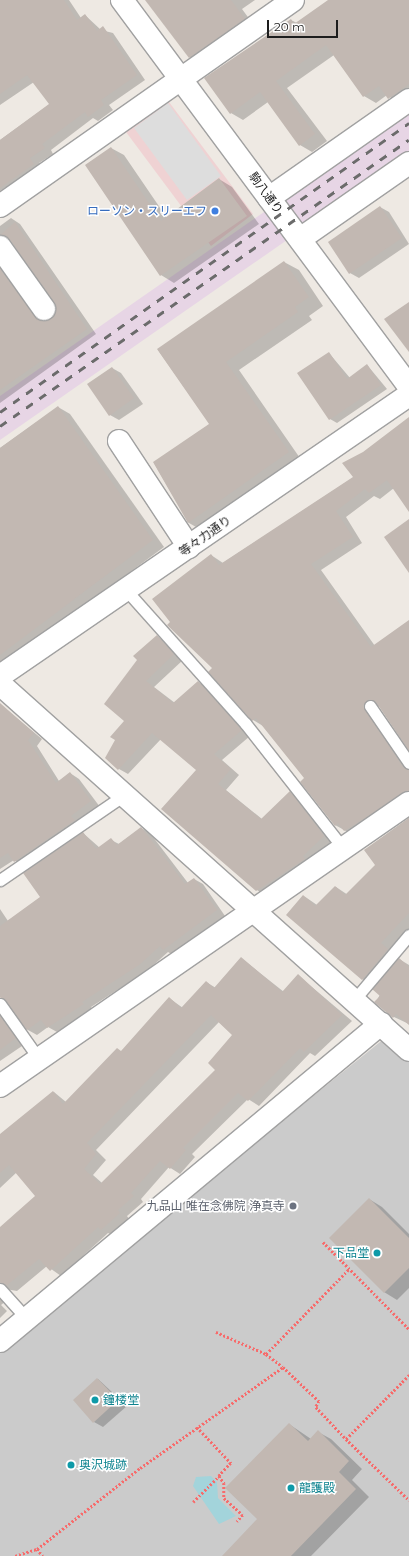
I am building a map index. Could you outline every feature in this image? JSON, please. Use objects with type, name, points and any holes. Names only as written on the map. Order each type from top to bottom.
[{"type":"street","name":"駒八通り","points":[[122,0],[409,387]]},
{"type":"street","points":[[0,206],[293,0]]},
{"type":"street","points":[[269,198],[409,100]]},
{"type":"street","points":[[300,239],[409,163]]},
{"type":"street","points":[[0,247],[44,309]]},
{"type":"street","name":"等々力通り","points":[[0,676],[409,395]]},
{"type":"street","points":[[118,441],[188,547]]},
{"type":"street","points":[[0,684],[381,1023],[409,1050]]},
{"type":"street","points":[[0,1086],[409,802]]},
{"type":"street","points":[[0,1341],[381,1023]]},
{"type":"lane","points":[[126,590],[245,723],[343,848]]},
{"type":"lane","points":[[370,706],[409,762]]},
{"type":"lane","points":[[0,880],[124,795]]},
{"type":"lane","points":[[354,1000],[409,935]]},
{"type":"lane","points":[[0,1004],[39,1059]]},
{"type":"lane","points":[[0,1289],[27,1319]]},
{"type":"path","points":[[323,1242],[409,1329]]},
{"type":"path","points":[[266,1354],[349,1269]]},
{"type":"path","points":[[216,1332],[266,1354],[283,1367],[319,1401],[316,1407],[346,1439],[409,1500]]},
{"type":"path","points":[[16,1556],[36,1549],[197,1427],[283,1367]]},
{"type":"path","points":[[346,1439],[409,1375]]},
{"type":"path","points":[[193,1502],[214,1478],[220,1476],[231,1463],[197,1427]]},
{"type":"path","points":[[220,1476],[224,1483],[224,1498],[243,1515],[237,1522]]},
{"type":"path","points":[[36,1549],[43,1556]]},
{"type":"shaded area","points":[[169,102],[253,214],[211,246],[126,132]]},
{"type":"shaded area","points":[[168,103],[221,176],[187,200],[134,128]]},
{"type":"shaded area","points":[[409,111],[409,155],[0,440],[0,396]]},
{"type":"shaded area","name":"九品山 唯在念佛院 浄真寺","points":[[385,1038],[409,1062],[409,1556],[0,1556],[0,1349]]},
{"type":"water","points":[[211,1476],[217,1482],[218,1498],[236,1516],[219,1524],[193,1486],[196,1477]]},
{"type":"building","points":[[0,0],[64,0],[77,20],[85,14],[97,31],[103,26],[137,75],[101,100],[104,105],[88,117],[85,112],[42,144],[45,148],[30,158],[34,164],[0,188],[0,140],[49,104],[27,75],[0,94]]},
{"type":"building","points":[[145,0],[231,0],[245,19],[189,58]]},
{"type":"building","points":[[328,0],[409,0],[409,84],[388,99],[379,86],[363,97],[326,45],[276,81],[315,134],[299,146],[260,92],[230,114],[204,78],[291,19],[294,24]]},
{"type":"building","points":[[111,147],[161,221],[219,178],[247,216],[160,276],[85,165]]},
{"type":"building","points":[[380,206],[402,238],[349,274],[328,242]]},
{"type":"building","points":[[15,222],[87,329],[0,390],[0,269],[38,320],[51,319],[56,308],[10,240],[0,235]]},
{"type":"building","points":[[284,261],[309,297],[295,307],[298,312],[226,362],[289,452],[188,523],[153,462],[209,424],[157,349]]},
{"type":"building","points":[[409,302],[409,352],[384,319]]},
{"type":"building","points":[[329,352],[347,379],[367,364],[381,385],[329,420],[297,373]]},
{"type":"building","points":[[112,367],[134,398],[109,416],[87,384]]},
{"type":"building","points":[[58,406],[153,540],[0,655],[0,448]]},
{"type":"building","points":[[409,417],[409,512],[387,480],[369,493],[365,489],[336,511],[353,537],[311,564],[371,647],[409,620],[409,751],[376,702],[369,699],[363,706],[403,767],[409,770],[409,791],[344,831],[338,823],[335,826],[300,782],[304,778],[256,718],[252,721],[208,672],[212,668],[167,625],[170,622],[152,599],[211,554],[219,565],[353,477],[342,463],[363,452]]},
{"type":"building","points":[[409,519],[409,573],[384,537]]},
{"type":"building","points":[[157,635],[174,654],[146,681],[173,703],[198,681],[242,730],[214,754],[231,769],[218,784],[261,819],[290,791],[324,836],[303,856],[305,859],[256,891],[161,809],[196,770],[152,733],[118,770],[105,758],[115,740],[110,737],[124,721],[104,704],[137,660],[133,656]]},
{"type":"building","points":[[0,703],[34,733],[28,740],[56,783],[70,772],[91,801],[71,816],[75,820],[14,862],[8,853],[0,858]]},
{"type":"building","points":[[409,818],[409,913],[381,943],[388,949],[362,980],[286,915],[303,895],[315,906],[335,886],[345,895],[375,865],[364,850]]},
{"type":"building","points":[[141,827],[185,884],[194,878],[217,910],[163,950],[160,946],[139,965],[82,1002],[84,1004],[47,1028],[41,1020],[27,1030],[0,997],[0,926],[40,897],[23,873],[83,832],[96,849],[111,838],[117,845]]},
{"type":"building","points":[[241,957],[282,992],[298,974],[342,1015],[304,1052],[300,1048],[248,1101],[238,1093],[183,1148],[186,1150],[170,1169],[160,1161],[131,1193],[134,1196],[118,1210],[120,1213],[101,1230],[98,1227],[50,1271],[39,1259],[6,1286],[0,1282],[0,1227],[35,1196],[9,1165],[0,1173],[0,1134],[53,1091],[63,1104],[117,1048],[121,1051],[169,997],[181,1008],[206,981],[214,988]],"holes":[[[211,1015],[232,1035],[208,1063],[215,1070],[100,1184],[84,1169],[96,1154],[87,1143]]]},
{"type":"building","points":[[399,958],[409,967],[409,1025],[396,1014],[393,1018],[374,1002],[380,996],[372,989]]},
{"type":"building","points":[[0,1016],[16,1038],[0,1050]]},
{"type":"building","name":"下品堂","points":[[369,1198],[409,1238],[409,1268],[384,1293],[329,1238]]},
{"type":"building","name":"鐘楼堂","points":[[97,1378],[118,1400],[93,1423],[73,1400]]},
{"type":"building","name":"龍護殿","points":[[289,1423],[308,1441],[318,1430],[349,1461],[339,1472],[356,1489],[291,1556],[222,1556],[257,1519],[225,1488]]},
{"type":"railway","points":[[0,412],[409,123]]},
{"type":"railway","points":[[0,426],[409,140]]},
{"type":"place","name":"ローソン・スリーエフ","points":[[215,211]]},
{"type":"place","name":"九品山 唯在念佛院 浄真寺","points":[[293,1206]]},
{"type":"place","name":"下品堂","points":[[377,1253]]},
{"type":"place","name":"鐘楼堂","points":[[95,1400]]},
{"type":"place","name":"奥沢城跡","points":[[71,1465]]},
{"type":"place","name":"龍護殿","points":[[291,1488]]}]
